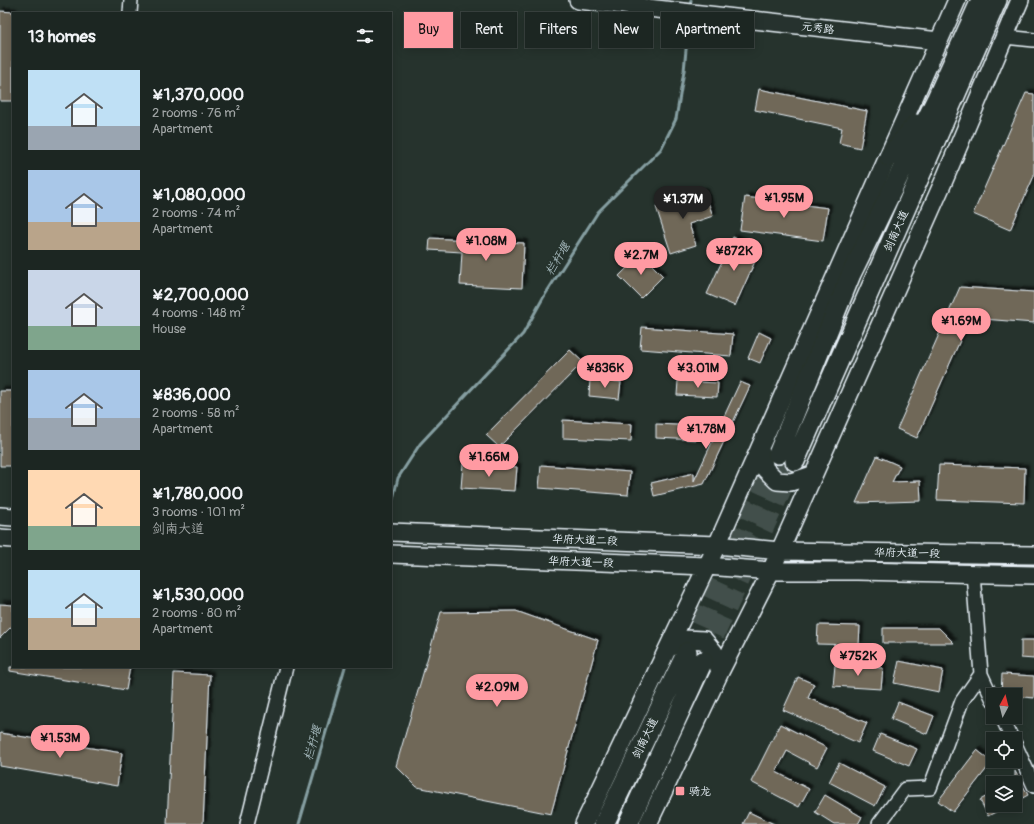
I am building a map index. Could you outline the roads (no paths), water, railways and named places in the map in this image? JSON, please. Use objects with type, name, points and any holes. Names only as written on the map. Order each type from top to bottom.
[{"type":"highway","name":"剑南大道","points":[[778,455],[851,274],[937,98],[981,0]]},
{"type":"highway","name":"剑南大道","points":[[778,455],[997,0]]},
{"type":"highway","points":[[889,157],[937,98]]},
{"type":"highway","name":"剑南大道","points":[[604,824],[687,652]]},
{"type":"highway","name":"剑南大道","points":[[628,824],[703,661]]},
{"type":"main road","name":"元秀路","points":[[578,0],[673,4],[703,9],[941,36]]},
{"type":"main road","points":[[584,824],[717,545],[778,455],[889,157],[957,0]]},
{"type":"main road","points":[[648,824],[720,672],[771,571],[812,475],[945,178],[1020,0]]},
{"type":"main road","points":[[778,455],[765,469],[776,481],[791,482],[812,475]]},
{"type":"main road","points":[[0,516],[12,517]]},
{"type":"main road","name":"华府大道二段","points":[[392,532],[717,545],[780,551]]},
{"type":"main road","points":[[0,538],[12,539]]},
{"type":"main road","name":"华府大道一段","points":[[780,551],[1034,555]]},
{"type":"main road","name":"华府大道一段","points":[[392,554],[707,566],[771,571],[1034,575]]},
{"type":"main road","points":[[668,649],[685,639],[704,640],[714,652],[720,672]]},
{"type":"street","points":[[130,12],[131,0]]},
{"type":"street","points":[[1005,37],[1034,40]]},
{"type":"street","points":[[973,573],[981,674],[987,688]]},
{"type":"street","points":[[247,824],[286,668]]},
{"type":"street","points":[[879,824],[905,789],[930,788],[962,701],[981,674]]},
{"type":"street","points":[[1022,759],[1034,786]]},
{"type":"waterway","name":"栏杆堰","points":[[690,8],[691,0]]},
{"type":"waterway","name":"栏杆堰","points":[[392,503],[398,478],[420,444],[523,334],[543,298],[598,212],[661,149],[676,119],[686,48]]},
{"type":"waterway","name":"栏杆堰","points":[[299,824],[345,668]]},
{"type":"tunnel","points":[[687,652],[778,454]]},
{"type":"tunnel","points":[[703,661],[795,461]]},
{"type":"place","name":"骑龙","points":[[680,791]]}]
